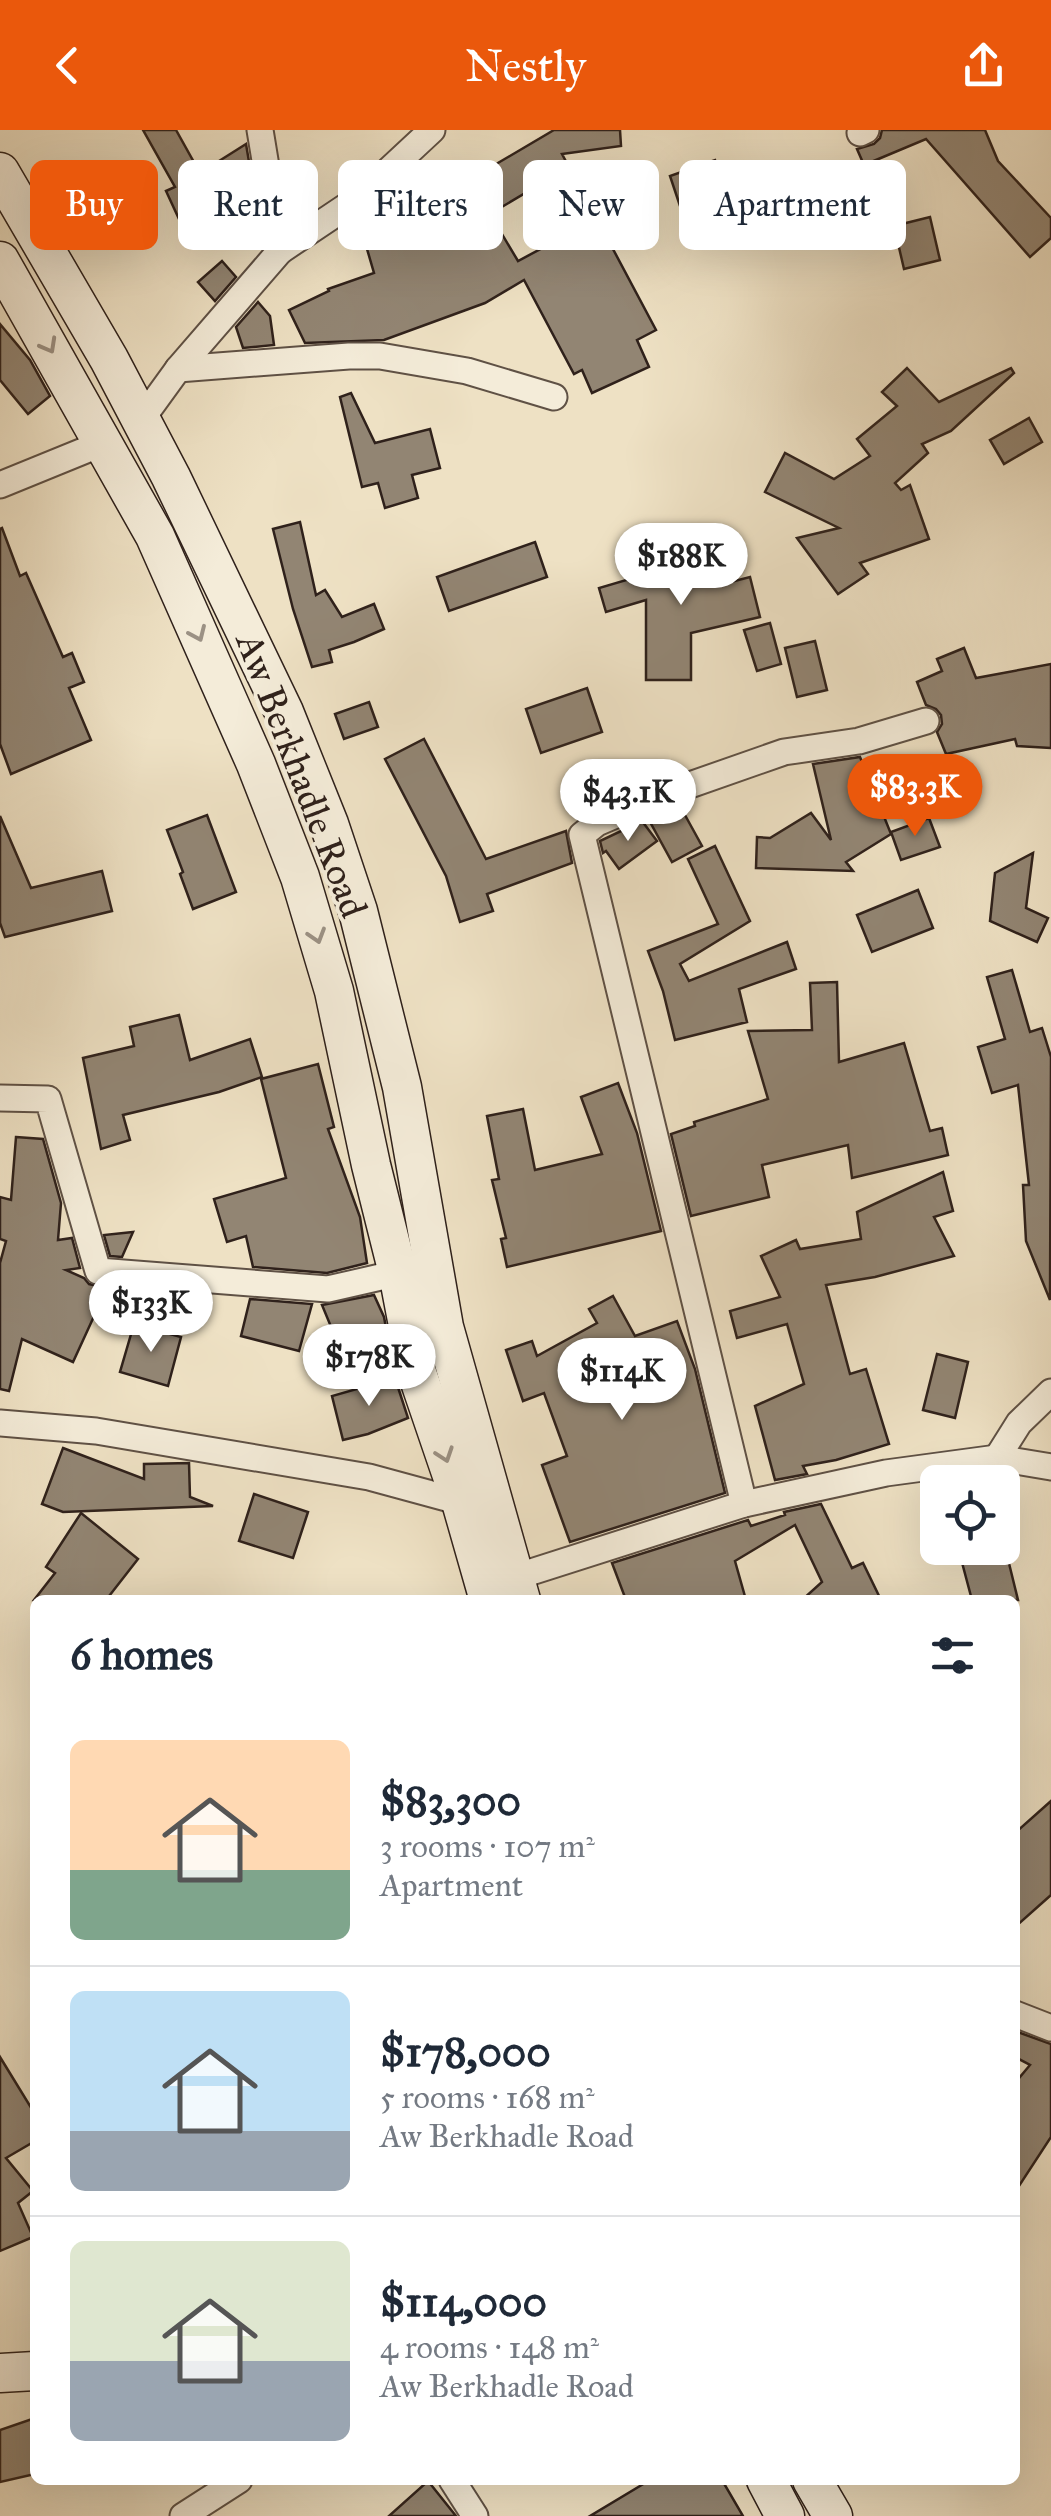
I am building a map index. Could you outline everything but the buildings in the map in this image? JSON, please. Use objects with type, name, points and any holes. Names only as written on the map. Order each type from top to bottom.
[{"type":"main road","name":"Aw Berkhadle Road","points":[[0,172],[109,358],[228,591],[330,824],[358,911],[398,1070],[477,1498],[503,1591]]},
{"type":"main road","name":"Aw Berkhadle Road","points":[[0,261],[155,536],[256,764],[300,877],[334,992],[417,1373],[477,1498]]},
{"type":"main road","points":[[0,2373],[30,2372]]},
{"type":"main road","points":[[769,2485],[785,2516]]},
{"type":"main road","points":[[815,2485],[833,2516]]},
{"type":"street","points":[[260,130],[280,251]]},
{"type":"street","points":[[141,420],[178,369],[280,251],[359,198],[432,130]]},
{"type":"street","points":[[178,369],[380,356],[467,372],[554,397]]},
{"type":"street","points":[[0,485],[103,444]]},
{"type":"street","points":[[744,1504],[582,835],[597,823],[667,793],[784,752],[859,741],[926,720]]},
{"type":"street","points":[[0,1098],[48,1099],[98,1271],[328,1289],[398,1273]]},
{"type":"street","points":[[997,1458],[1019,1423],[1051,1392]]},
{"type":"street","points":[[0,1423],[96,1431],[477,1498]]},
{"type":"street","points":[[503,1591],[744,1504],[886,1473],[997,1458],[1051,1467]]},
{"type":"street","points":[[1020,2016],[1051,2028]]},
{"type":"street","points":[[183,2516],[231,2485]]},
{"type":"street","points":[[455,2485],[475,2516]]}]
